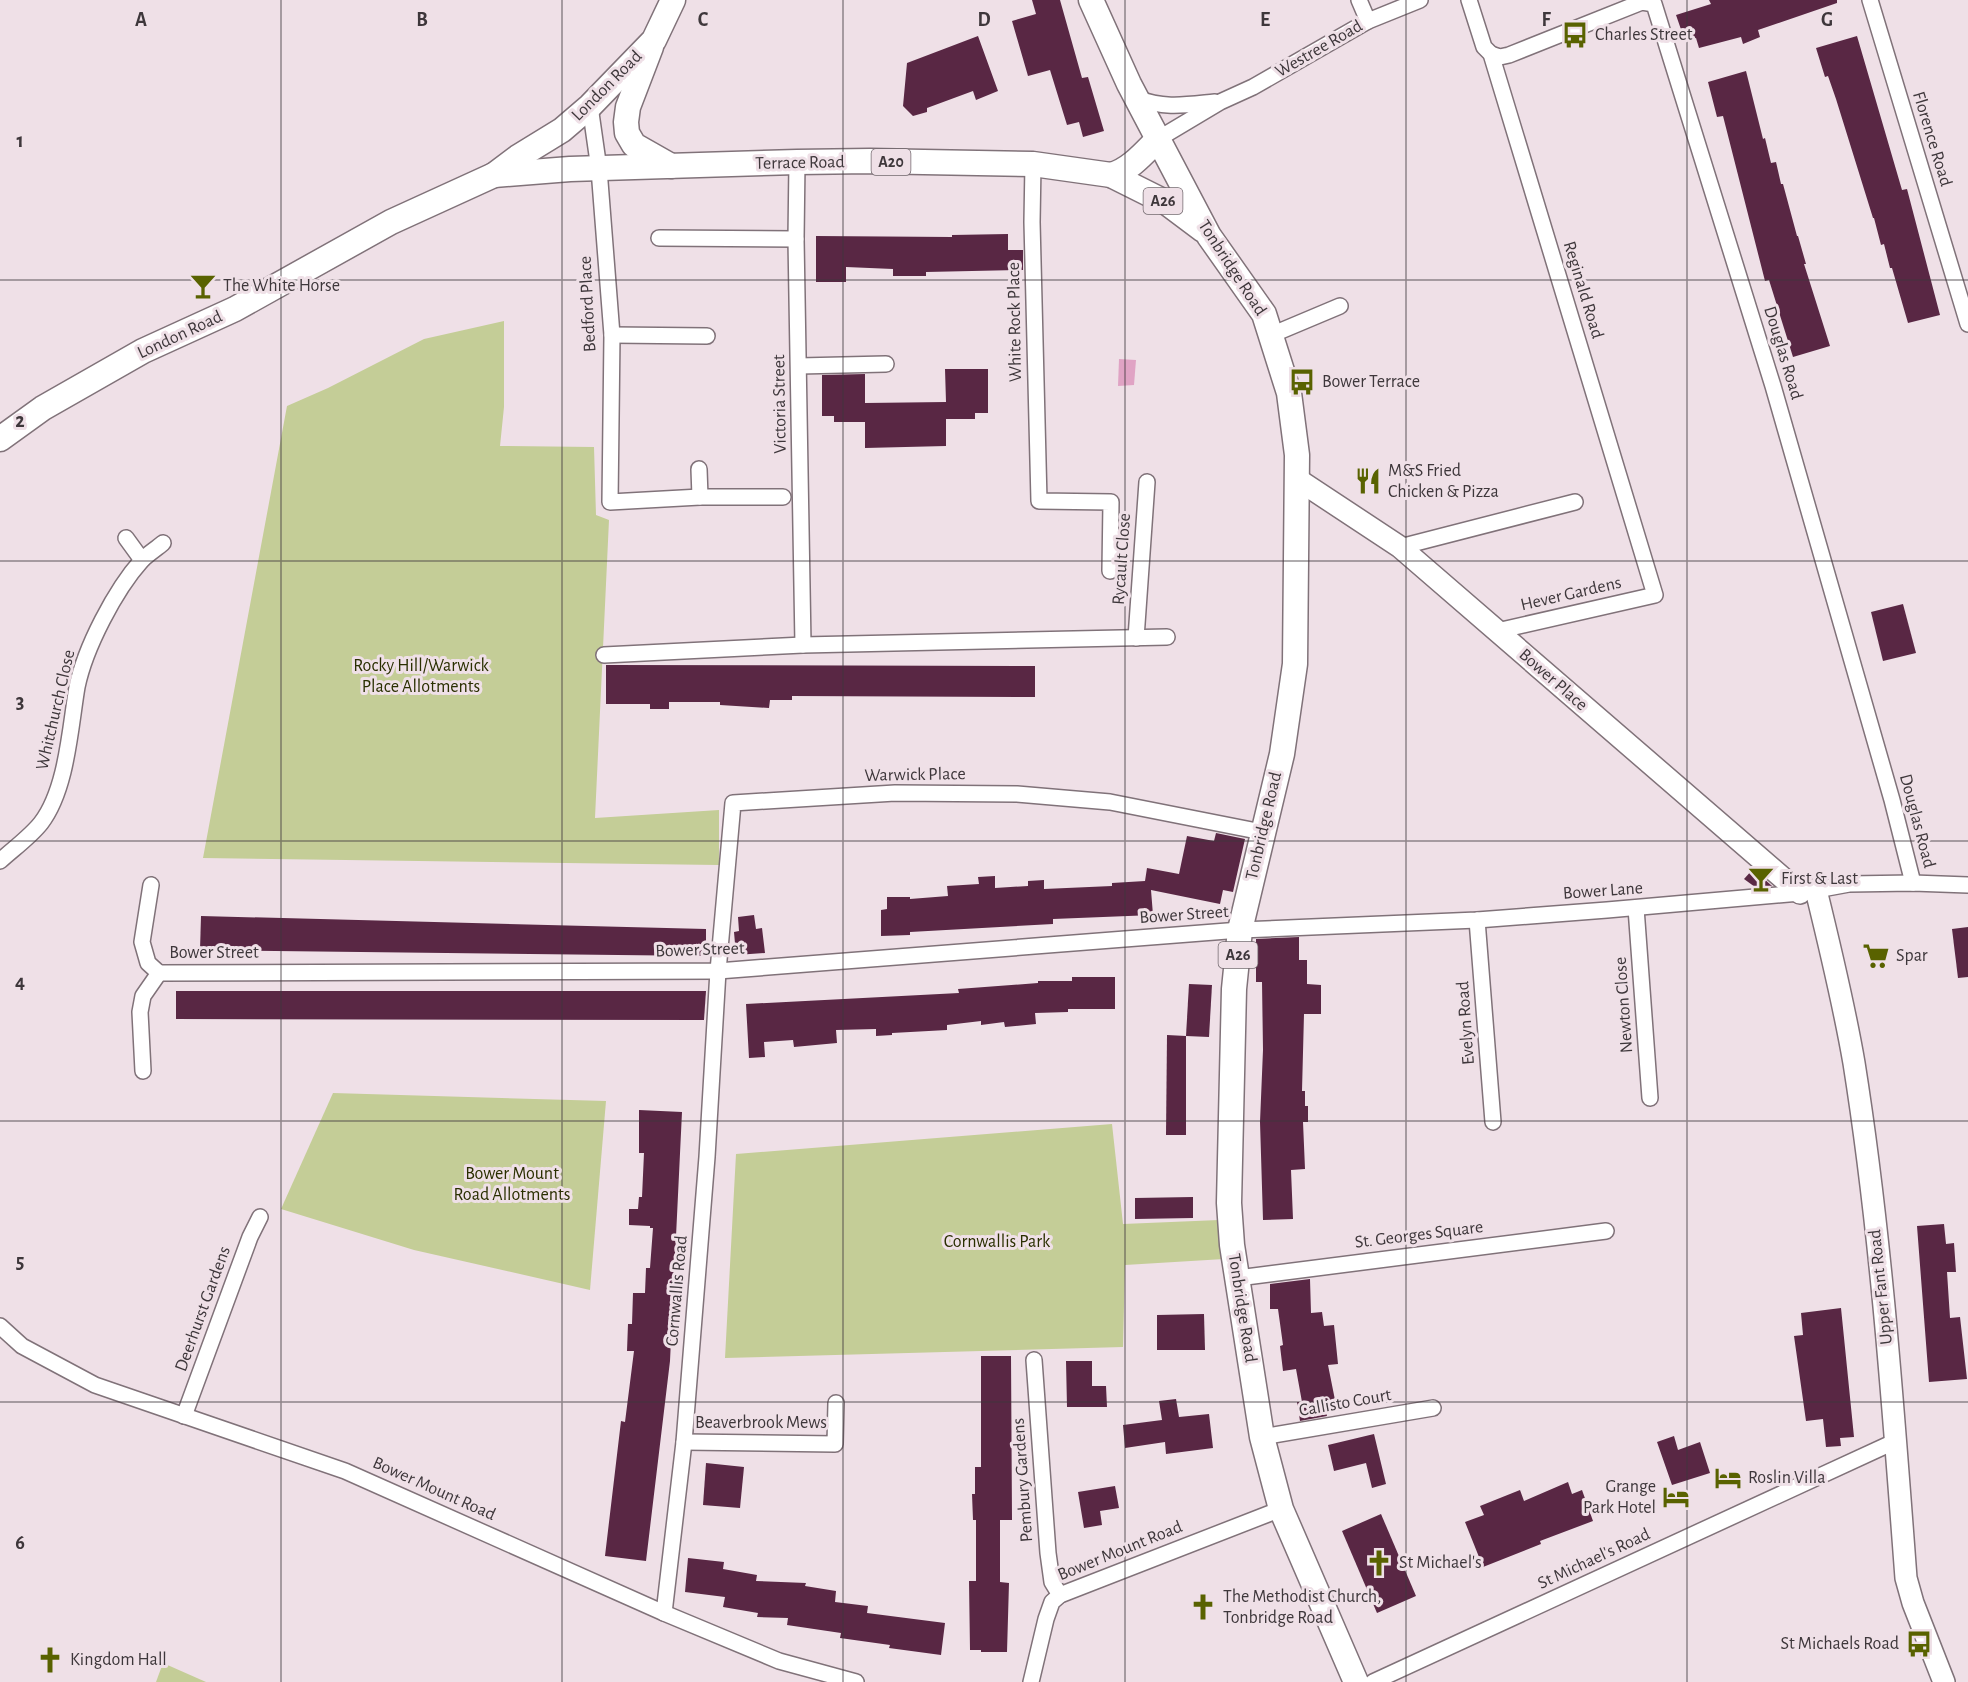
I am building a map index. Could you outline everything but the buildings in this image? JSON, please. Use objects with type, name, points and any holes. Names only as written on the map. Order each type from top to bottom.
[{"type":"main road","name":"London Road","points":[[0,439],[43,408],[143,351],[235,309],[392,222],[494,175],[562,130],[590,106],[654,40],[673,0]]},
{"type":"main road","name":"Tonbridge Road","points":[[1091,0],[1136,98],[1209,236],[1264,314],[1289,393],[1297,454],[1295,664],[1282,754],[1240,930],[1234,989],[1229,1203],[1232,1245],[1262,1437],[1281,1509],[1356,1682]]},
{"type":"main road","name":"A20","points":[[654,40],[628,108],[627,133],[634,145],[671,166]]},
{"type":"main road","name":"Westree Road","points":[[1111,176],[1130,165],[1158,139]]},
{"type":"main road","name":"Terrace Road","points":[[671,166],[797,162],[1034,164],[1111,176],[1167,203],[1209,236]]},
{"type":"main road","name":"London Road","points":[[494,175],[570,169],[671,166]]},
{"type":"street","points":[[1359,0],[1368,21]]},
{"type":"street","name":"Westree Road","points":[[1158,139],[1220,102],[1253,87],[1368,21],[1420,0]]},
{"type":"street","name":"Reginald Road","points":[[1469,0],[1484,47],[1491,54],[1655,595]]},
{"type":"street","name":"Florence Road","points":[[1870,0],[1968,324]]},
{"type":"street","name":"Douglas Road","points":[[1491,54],[1500,57],[1509,55],[1642,3],[1656,2],[1773,387],[1893,800],[1913,883]]},
{"type":"street","name":"Westree Road","points":[[1136,98],[1154,105],[1176,106],[1220,102]]},
{"type":"street","name":"Bedford Place","points":[[590,106],[600,169],[612,335],[610,502],[700,497]]},
{"type":"street","name":"Victoria Street","points":[[797,162],[796,238],[803,645]]},
{"type":"street","name":"White Rock Place","points":[[1034,164],[1032,222],[1039,501],[1111,502],[1110,571]]},
{"type":"street","points":[[659,238],[796,238]]},
{"type":"street","points":[[1271,335],[1340,306]]},
{"type":"street","points":[[612,335],[707,336]]},
{"type":"street","points":[[799,366],[886,364]]},
{"type":"street","points":[[699,469],[700,497],[783,496]]},
{"type":"street","name":"Bower Place","points":[[1297,479],[1400,547],[1497,632],[1808,891]]},
{"type":"street","name":"Rycault Close","points":[[1136,638],[1147,483]]},
{"type":"street","points":[[1400,547],[1575,502]]},
{"type":"street","points":[[126,538],[142,560]]},
{"type":"street","name":"Whitchurch Close","points":[[0,861],[41,823],[53,800],[66,761],[78,684],[93,639],[119,591],[142,560],[163,543]]},
{"type":"street","name":"Hever Gardens","points":[[1497,632],[1655,595]]},
{"type":"street","points":[[604,655],[803,645],[1167,636]]},
{"type":"street","name":"Warwick Place","points":[[718,971],[733,803],[895,793],[1017,794],[1110,802],[1262,832]]},
{"type":"street","name":"Bower Lane","points":[[1240,930],[1477,920],[1636,908],[1808,891],[1849,884],[1968,885]]},
{"type":"street","points":[[143,1071],[140,1012],[143,996],[159,973],[148,963],[142,942],[150,885]]},
{"type":"street","name":"Upper Fant Road","points":[[1808,891],[1854,1062],[1884,1306],[1906,1578],[1913,1603],[1944,1682]]},
{"type":"street","name":"Newton Close","points":[[1636,908],[1650,1098]]},
{"type":"street","name":"Evelyn Road","points":[[1477,920],[1493,1122]]},
{"type":"street","name":"Bower Street","points":[[159,973],[718,971],[1240,930]]},
{"type":"street","name":"Cornwallis Road","points":[[664,1613],[684,1442],[707,1157],[718,971]]},
{"type":"street","name":"Deerhurst Gardens","points":[[184,1416],[250,1238],[260,1217]]},
{"type":"street","name":"St. Georges Square","points":[[1238,1278],[1606,1231]]},
{"type":"street","name":"Bower Mount Road","points":[[0,1326],[22,1346],[95,1385],[345,1471],[664,1613],[779,1661],[856,1682]]},
{"type":"street","name":"Pembury Gardens","points":[[1034,1360],[1048,1553],[1052,1582],[1060,1595]]},
{"type":"street","name":"Beaverbrook Mews","points":[[684,1442],[835,1444],[836,1402]]},
{"type":"street","name":"Callisto Court","points":[[1262,1437],[1433,1408]]},
{"type":"street","name":"St Michael's Road","points":[[1373,1682],[1896,1441]]},
{"type":"street","name":"Bower Mount Road","points":[[1031,1682],[1049,1610],[1052,1602],[1060,1595],[1281,1509]]},
{"type":"green space","name":"Rocky Hill/Warwick Place Allotments","points":[[504,321],[504,407],[500,446],[594,447],[596,515],[609,520],[595,818],[719,810],[719,865],[203,858],[287,406],[328,388],[424,339]]},
{"type":"green space","name":"Bower Mount Road Allotments","points":[[333,1093],[606,1101],[590,1290],[414,1250],[281,1209]]},
{"type":"green space","name":"Cornwallis Park","points":[[1112,1124],[1123,1224],[1219,1220],[1224,1259],[1125,1265],[1123,1347],[725,1358],[736,1154]]},
{"type":"green space","points":[[163,1663],[206,1682],[156,1682]]},
{"type":"shaded area","points":[[1119,359],[1136,360],[1134,385],[1118,386]]},
{"type":"place","name":"Charles Street","points":[[1575,35]]},
{"type":"place","name":"The White Horse","points":[[203,286]]},
{"type":"place","name":"Bower Terrace","points":[[1302,382]]},
{"type":"place","name":"M&S Fried Chicken & Pizza","points":[[1368,481]]},
{"type":"place","name":"First & Last","points":[[1761,879]]},
{"type":"place","name":"Spar","points":[[1876,956]]},
{"type":"place","name":"Roslin Villa","points":[[1728,1478]]},
{"type":"place","name":"Grange Park Hotel","points":[[1676,1497]]},
{"type":"place","name":"St Michael's","points":[[1379,1563]]},
{"type":"place","name":"The Methodist Church, Tonbridge Road","points":[[1203,1607]]},
{"type":"place","name":"St Michaels Road","points":[[1919,1644]]},
{"type":"place","name":"Kingdom Hall","points":[[50,1660]]}]
